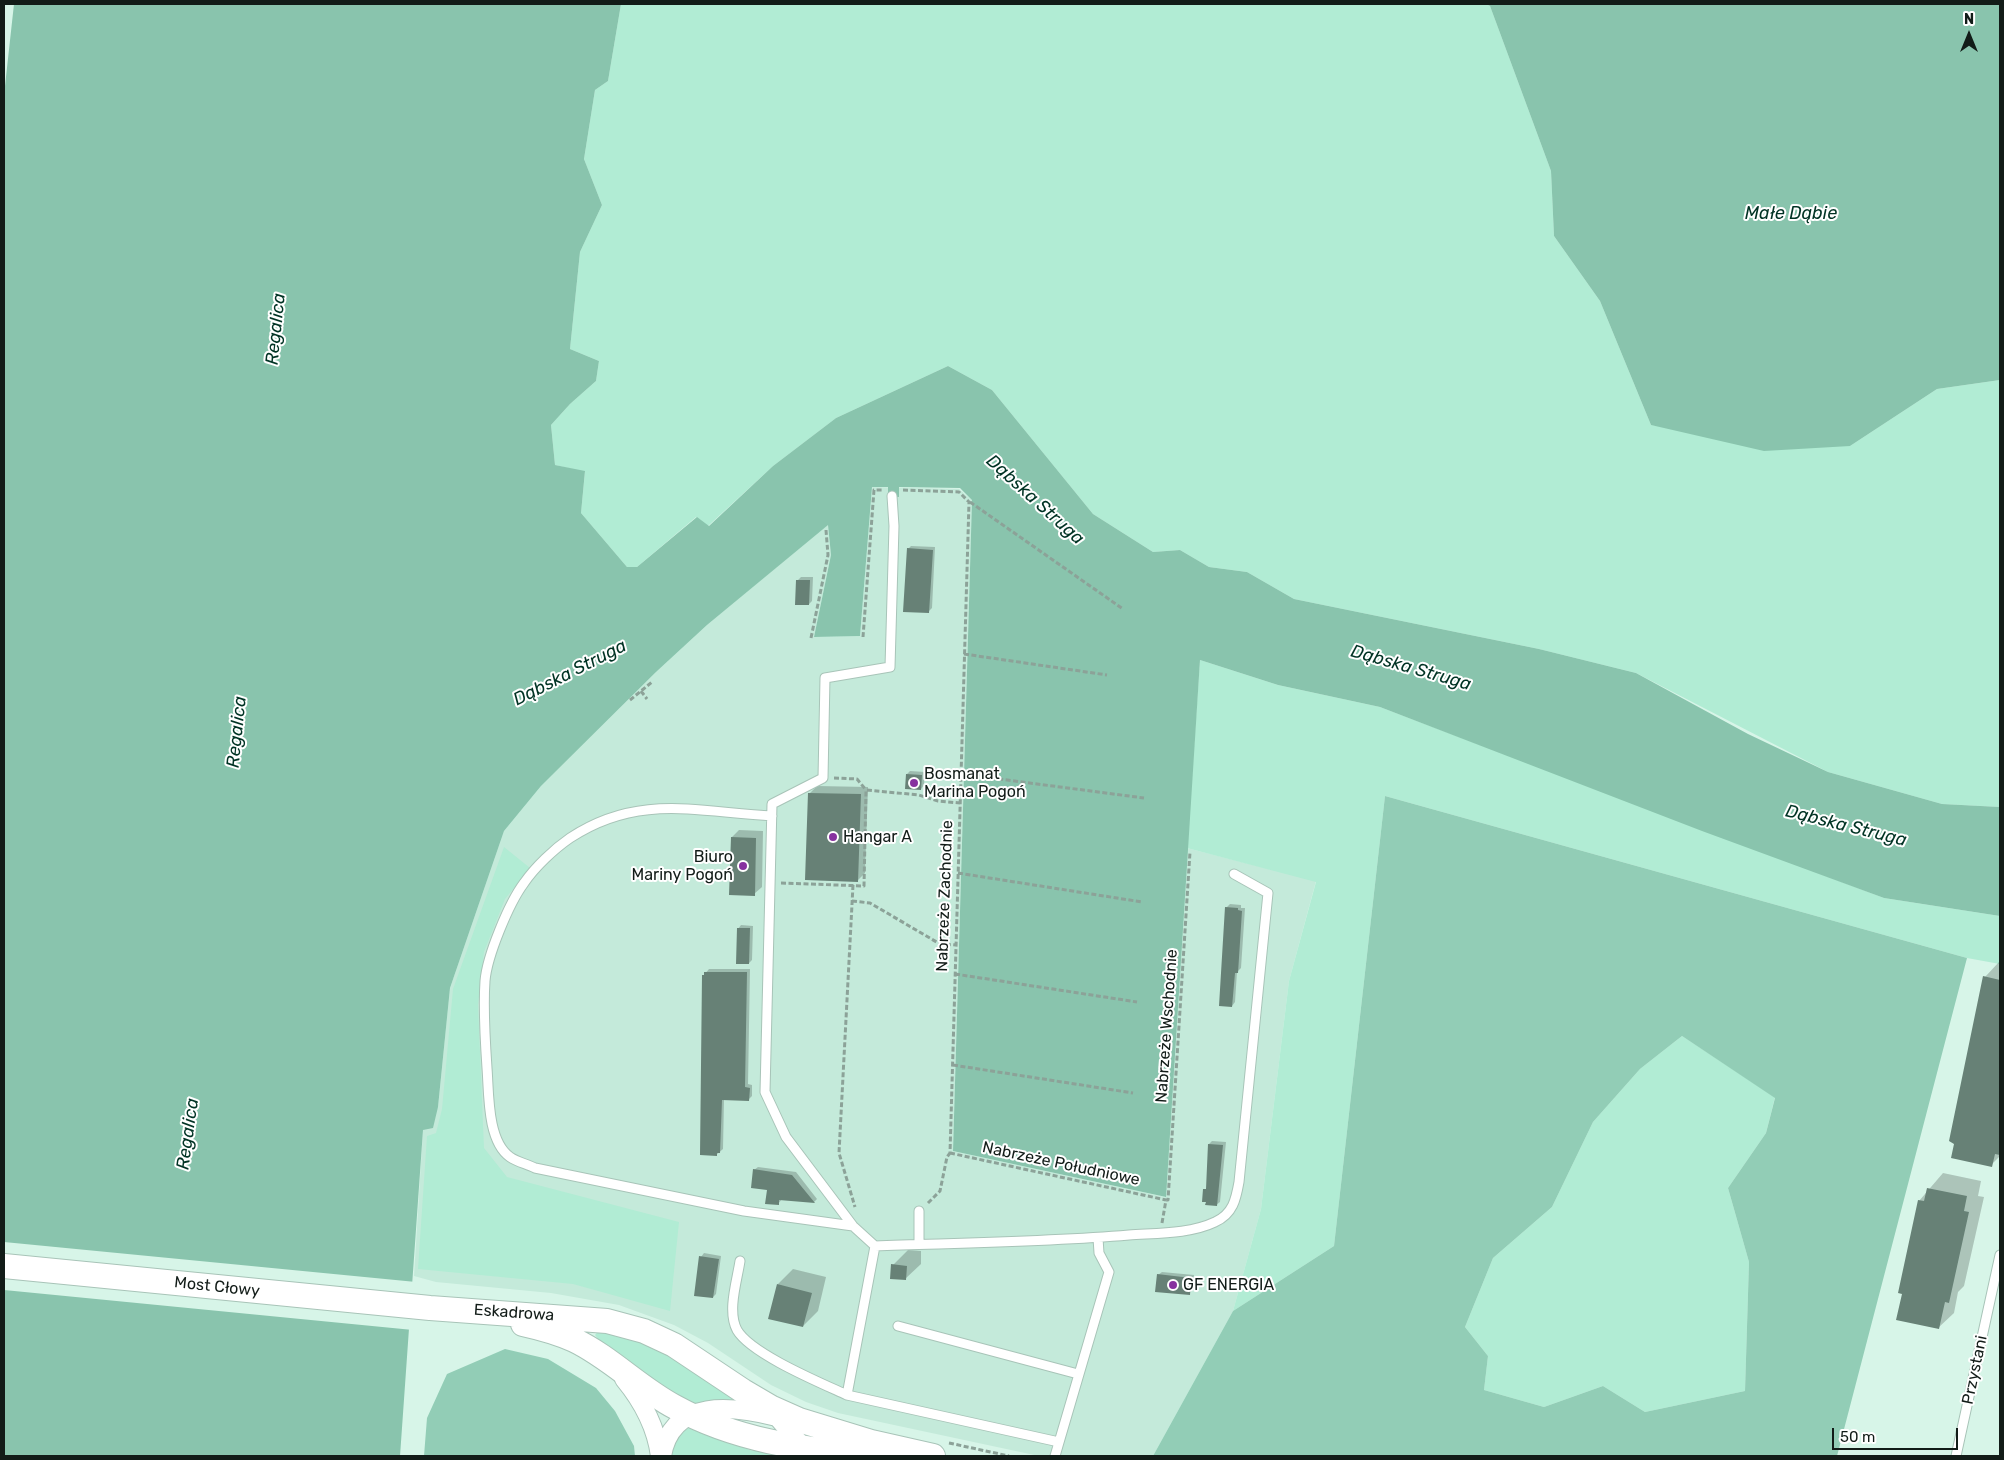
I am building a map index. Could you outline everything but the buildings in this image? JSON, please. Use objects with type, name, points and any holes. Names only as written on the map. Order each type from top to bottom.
[{"type":"street","name":"Most Cłowy","points":[[4,1266],[430,1308]]},
{"type":"street","name":"Eskadrowa","points":[[430,1308],[546,1329],[575,1340],[692,1416],[754,1439],[808,1452],[869,1456]]},
{"type":"street","name":"Eskadrowa","points":[[430,1308],[569,1316],[606,1321],[644,1330],[674,1345],[772,1408],[812,1425]]},
{"type":"street","name":"Eskadrowa","points":[[598,1354],[634,1392],[648,1414],[661,1456]]},
{"type":"street","name":"Eskadrowa","points":[[753,1397],[778,1418],[808,1452]]},
{"type":"street","name":"Eskadrowa","points":[[661,1456],[664,1442],[670,1432],[692,1416],[718,1408],[736,1408],[933,1456]]},
{"type":"lane","points":[[889,493],[894,526],[890,667],[825,678],[823,778],[772,804],[765,1092],[786,1136],[853,1226],[875,1246],[1098,1238],[1160,1233],[1215,1222],[1228,1214],[1236,1200],[1268,893],[1234,874]]},
{"type":"lane","points":[[772,816],[689,808],[644,808],[606,819],[569,838],[542,862],[523,883],[500,931],[485,979],[484,1028],[491,1116],[498,1142],[510,1156],[534,1168],[744,1211],[853,1226]]},
{"type":"lane","points":[[919,1211],[919,1244]]},
{"type":"lane","points":[[1055,1456],[1109,1272],[1099,1252],[1098,1238]]},
{"type":"lane","points":[[847,1395],[875,1246]]},
{"type":"lane","name":"Przystani","points":[[1956,1456],[2000,1255]]},
{"type":"lane","points":[[740,1261],[733,1307],[737,1330],[757,1348],[790,1369],[847,1395],[1059,1442]]},
{"type":"lane","points":[[898,1326],[1078,1374]]},
{"type":"path","points":[[863,637],[874,490],[889,493]]},
{"type":"path","points":[[900,490],[959,492],[969,502],[1123,609]]},
{"type":"path","name":"Nabrzeże Zachodnie","points":[[919,1211],[940,1191],[947,1156],[950,1153],[969,502]]},
{"type":"path","points":[[811,638],[828,555],[826,530]]},
{"type":"path","points":[[964,654],[1107,675]]},
{"type":"path","points":[[630,700],[652,682]]},
{"type":"path","points":[[641,691],[648,699]]},
{"type":"path","points":[[961,774],[1144,798]]},
{"type":"path","points":[[769,882],[864,886],[866,790],[857,779],[823,778]]},
{"type":"path","points":[[866,790],[919,795],[938,802],[960,803]]},
{"type":"path","name":"Nabrzeże Wschodnie","points":[[1160,1233],[1166,1200],[1168,1200],[1190,852]]},
{"type":"path","points":[[958,873],[1142,902]]},
{"type":"path","points":[[853,885],[839,1153],[856,1209],[853,1226]]},
{"type":"path","points":[[852,901],[870,902],[940,944],[956,944]]},
{"type":"path","points":[[955,974],[1137,1002]]},
{"type":"path","points":[[952,1065],[1133,1094]]},
{"type":"path","name":"Nabrzeże Południowe","points":[[950,1153],[1166,1200]]},
{"type":"shaded area","points":[[621,4],[1486,4],[1490,6],[1551,171],[1554,236],[1600,301],[1651,425],[1850,446],[1937,389],[2000,380],[2000,807],[1942,804],[1828,772],[1636,673],[1539,649],[1294,599],[1247,572],[1209,567],[1180,550],[1153,552],[1093,514],[992,390],[948,366],[836,418],[773,466],[708,526],[696,517],[637,567],[627,567],[581,513],[585,472],[555,465],[551,425],[570,404],[596,381],[599,361],[570,349],[580,252],[602,205],[584,159],[595,90],[608,81]]},
{"type":"shaded area","points":[[872,487],[959,489],[972,500],[953,1151],[1165,1197],[1187,848],[1316,881],[1289,981],[1261,1209],[1233,1311],[1153,1456],[1039,1456],[838,1413],[806,1402],[771,1385],[708,1343],[674,1325],[619,1305],[551,1293],[436,1282],[414,1276],[423,1130],[438,1107],[450,988],[504,831],[541,786],[656,672],[707,625],[828,524],[831,555],[814,637],[860,636]]},
{"type":"shaded area","points":[[1200,660],[1278,685],[1380,707],[1884,898],[2000,916],[2000,964],[1967,958],[1385,796],[1334,1246],[1233,1311],[1261,1209],[1289,981],[1316,882],[1187,848]]},
{"type":"shaded area","points":[[1385,796],[1967,958],[1837,1456],[1153,1456],[1233,1311],[1334,1246]],"holes":[[[1682,1036],[1775,1098],[1766,1133],[1728,1188],[1749,1262],[1745,1391],[1645,1412],[1603,1386],[1544,1407],[1484,1390],[1488,1356],[1465,1327],[1493,1258],[1552,1207],[1593,1122],[1640,1069]]]},
{"type":"shaded area","points":[[504,847],[530,868],[505,899],[484,952],[478,1005],[484,1148],[507,1177],[679,1222],[670,1311],[573,1284],[418,1269],[427,1136],[436,1133],[442,1109],[453,989]]},
{"type":"shaded area","points":[[1682,1036],[1775,1097],[1766,1133],[1728,1188],[1749,1262],[1745,1391],[1645,1412],[1603,1386],[1544,1407],[1484,1390],[1488,1356],[1465,1327],[1493,1258],[1552,1207],[1593,1122],[1640,1069]]},
{"type":"shaded area","points":[[600,1329],[627,1337],[673,1356],[736,1397],[735,1400],[730,1402],[711,1400],[695,1404],[672,1394],[598,1339],[595,1335]]},
{"type":"shaded area","points":[[505,1349],[548,1359],[596,1388],[615,1411],[634,1446],[635,1456],[424,1456],[427,1418],[447,1374]]},
{"type":"shaded area","points":[[689,1428],[750,1450],[789,1456],[671,1456],[676,1439]]},
{"type":"water","points":[[14,4],[621,4],[608,81],[595,90],[584,159],[602,205],[580,252],[570,349],[599,361],[596,381],[570,404],[551,425],[555,465],[585,471],[581,513],[627,567],[637,567],[697,517],[709,526],[773,466],[836,418],[948,366],[992,390],[1093,514],[1153,552],[1180,550],[1209,567],[1247,572],[1294,599],[1539,649],[1636,673],[1748,734],[1828,772],[1942,804],[2000,807],[2000,916],[1884,898],[1702,831],[1380,707],[1278,685],[1200,660],[1166,1197],[953,1151],[972,500],[960,488],[899,487],[899,497],[888,496],[888,487],[872,487],[860,636],[814,637],[831,555],[828,525],[707,625],[656,672],[541,786],[504,831],[450,988],[438,1107],[433,1128],[423,1130],[400,1456],[4,1456],[4,95]]},
{"type":"water","name":"Małe Dąbie","points":[[1486,4],[2000,4],[2000,380],[1937,389],[1850,446],[1764,451],[1651,425],[1600,301],[1554,236],[1551,171],[1490,6]]},
{"type":"pier","points":[[4,1242],[416,1282],[413,1330],[4,1290]]},
{"type":"place","name":"Bosmanat Marina Pogoń","points":[[914,783]]},
{"type":"place","name":"Hangar A","points":[[833,837]]},
{"type":"place","name":"Biuro Mariny Pogoń","points":[[743,866]]},
{"type":"place","name":"GF ENERGIA","points":[[1173,1285]]},
{"type":"water label","name":"Regalica","points":[[276,329]]},
{"type":"water label","name":"Dąbska Struga","points":[[1035,500]]},
{"type":"water label","name":"Dąbska Struga","points":[[1411,668]]},
{"type":"water label","name":"Dąbska Struga","points":[[570,673]]},
{"type":"water label","name":"Regalica","points":[[237,732]]},
{"type":"water label","name":"Dąbska Struga","points":[[1846,826]]},
{"type":"water label","name":"Regalica","points":[[188,1134]]}]
